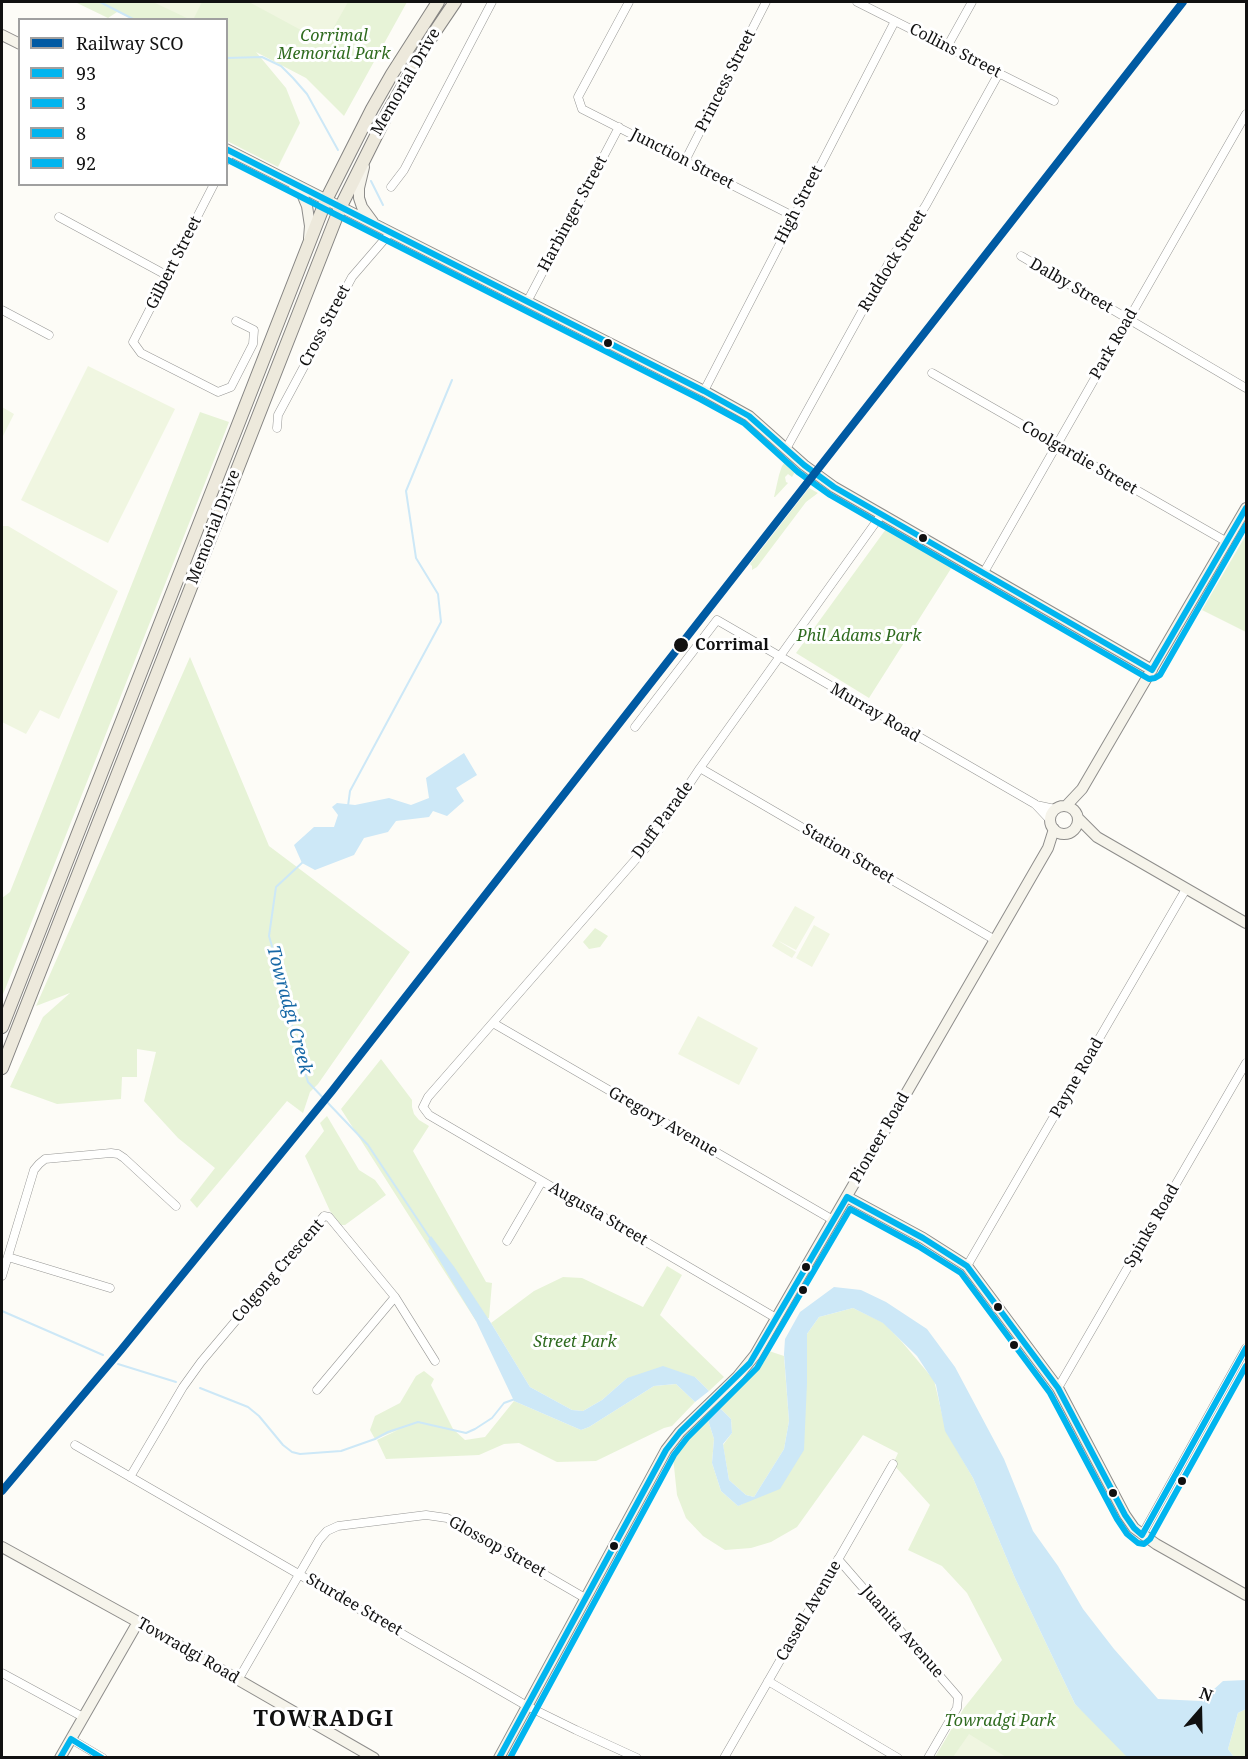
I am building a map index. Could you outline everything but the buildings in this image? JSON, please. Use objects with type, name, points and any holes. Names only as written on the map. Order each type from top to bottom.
[{"type":"main road","name":"Memorial Drive","points":[[2,1027],[326,200],[372,109],[438,2]]},
{"type":"main road","name":"Memorial Drive","points":[[2,1068],[340,208],[370,144],[411,71],[455,2]]},
{"type":"main road","points":[[2,34],[18,43]]},
{"type":"main road","points":[[370,144],[361,178],[359,198],[362,207],[375,225]]},
{"type":"main road","points":[[228,154],[289,181],[704,391],[749,417],[827,482],[1152,670]]},
{"type":"main road","points":[[289,181],[302,194],[308,206],[310,226],[308,247]]},
{"type":"main road","points":[[1066,806],[1082,789],[1246,508]]},
{"type":"main road","points":[[1069,832],[1078,825],[1082,789]]},
{"type":"main road","points":[[1097,837],[1069,832],[1052,824],[1055,809],[1061,806],[1072,808],[1097,837],[1246,923]]},
{"type":"main road","name":"Pioneer Road","points":[[499,1758],[666,1450],[680,1432],[750,1363],[1048,848],[1052,824]]},
{"type":"main road","name":"Pioneer Road","points":[[1048,848],[1069,832]]},
{"type":"main road","points":[[847,1197],[967,1266],[1058,1388],[1134,1528],[1142,1535],[1246,1595]]},
{"type":"main road","name":"Towradgi Road","points":[[2,1547],[138,1622],[374,1758]]},
{"type":"main road","points":[[60,1758],[138,1622]]},
{"type":"street","points":[[391,187],[404,170],[492,2]]},
{"type":"street","name":"Junction Street","points":[[629,2],[578,97],[582,109],[793,216]]},
{"type":"street","name":"Princess Street","points":[[685,161],[766,2]]},
{"type":"street","name":"Collins Street","points":[[857,2],[1054,101]]},
{"type":"street","points":[[947,47],[972,2]]},
{"type":"street","name":"High Street","points":[[704,391],[895,21]]},
{"type":"street","name":"Ruddock Street","points":[[786,449],[891,259],[926,205],[999,73]]},
{"type":"street","name":"Park Road","points":[[983,573],[1246,114]]},
{"type":"street","name":"Harbinger Street","points":[[527,302],[619,127]]},
{"type":"street","name":"Gilbert Street","points":[[213,186],[133,342],[141,353],[218,392],[231,387],[253,344],[254,330],[236,321]]},
{"type":"street","points":[[59,217],[168,276]]},
{"type":"street","name":"Cross Street","points":[[277,428],[278,415],[352,277],[390,233]]},
{"type":"street","name":"Dalby Street","points":[[1021,256],[1246,388]]},
{"type":"street","points":[[2,310],[49,335]]},
{"type":"street","name":"Coolgardie Street","points":[[932,373],[1227,542]]},
{"type":"street","name":"Duff Parade","points":[[423,1107],[428,1097],[650,843],[700,768],[881,514]]},
{"type":"street","name":"Murray Road","points":[[635,727],[717,620],[1035,804],[1055,809]]},
{"type":"street","name":"Station Street","points":[[700,768],[995,940]]},
{"type":"street","name":"Murray Road","points":[[1035,804],[1052,824]]},
{"type":"street","name":"Payne Road","points":[[967,1266],[1186,889]]},
{"type":"street","name":"Gregory Avenue","points":[[493,1023],[833,1220]]},
{"type":"street","name":"Spinks Road","points":[[1058,1388],[1246,1063]]},
{"type":"street","name":"Augusta Street","points":[[423,1107],[429,1115],[776,1318]]},
{"type":"street","points":[[2,1275],[34,1170],[45,1159],[118,1154],[176,1206]]},
{"type":"street","points":[[507,1241],[542,1181]]},
{"type":"street","name":"Colgong Crescent","points":[[130,1477],[189,1378],[324,1216],[329,1216],[395,1297],[435,1361]]},
{"type":"street","points":[[8,1257],[110,1288]]},
{"type":"street","points":[[317,1390],[395,1297]]},
{"type":"street","points":[[1142,1535],[1246,1347]]},
{"type":"street","name":"Sturdee Street","points":[[75,1445],[527,1706],[637,1758]]},
{"type":"street","name":"Cassell Avenue","points":[[724,1758],[893,1464]]},
{"type":"street","name":"Glossop Street","points":[[238,1680],[322,1535],[333,1528],[344,1525],[433,1515],[454,1521],[585,1598]]},
{"type":"street","name":"Juanita Avenue","points":[[838,1559],[958,1697],[957,1708],[928,1758]]},
{"type":"street","points":[[2,1673],[83,1718]]},
{"type":"street","points":[[768,1681],[898,1758]]},
{"type":"street","points":[[71,1739],[103,1758]]},
{"type":"green space","name":"Corrimal Memorial Park","points":[[75,2],[407,2],[344,116],[306,78],[256,52],[286,88],[300,123],[278,167],[228,142],[228,18],[132,18],[117,12],[108,18]]},
{"type":"green space","points":[[153,2],[202,2],[194,18],[187,18]]},
{"type":"green space","points":[[249,2],[348,2],[325,43]]},
{"type":"green space","points":[[88,366],[175,409],[108,543],[21,500]]},
{"type":"green space","points":[[2,407],[14,414],[2,438]]},
{"type":"green space","points":[[200,412],[229,422],[2,997],[2,898],[10,892]]},
{"type":"green space","points":[[785,462],[795,472],[792,477],[788,474],[785,477],[788,483],[774,497],[779,475]]},
{"type":"green space","points":[[809,488],[818,493],[806,502],[757,567],[752,570],[750,564]]},
{"type":"green space","points":[[2,526],[8,526],[118,591],[59,719],[40,710],[26,734],[2,722]]},
{"type":"green space","name":"Phil Adams Park","points":[[886,529],[952,567],[869,698],[796,653]]},
{"type":"green space","points":[[1246,535],[1246,632],[1202,610]]},
{"type":"green space","points":[[190,657],[269,846],[410,952],[318,1084],[310,1092],[303,1113],[287,1101],[197,1208],[190,1200],[215,1168],[178,1138],[144,1101],[156,1052],[137,1049],[137,1077],[122,1077],[121,1099],[57,1104],[10,1087],[43,1017],[70,993],[36,1006]]},
{"type":"green space","points":[[795,906],[815,917],[796,950],[777,940],[796,952],[792,958],[772,946]]},
{"type":"green space","points":[[814,925],[830,934],[812,967],[796,958]]},
{"type":"green space","points":[[595,928],[608,936],[600,947],[589,949],[583,942]]},
{"type":"green space","points":[[698,1016],[758,1048],[739,1085],[678,1054]]},
{"type":"green space","points":[[381,1059],[412,1100],[414,1114],[429,1126],[413,1151],[486,1282],[492,1283],[489,1318],[476,1321],[341,1109]]},
{"type":"green space","points":[[327,1116],[359,1170],[375,1180],[386,1195],[345,1225],[341,1225],[330,1211],[305,1156],[324,1131],[320,1123]]},
{"type":"green space","name":"Street Park","points":[[667,1266],[682,1275],[660,1315],[724,1377],[709,1391],[695,1377],[627,1378],[602,1400],[583,1411],[572,1410],[530,1387],[491,1323],[534,1291],[563,1277],[582,1278],[643,1307]]},
{"type":"green space","name":"Towradgi Park","points":[[853,1308],[884,1323],[934,1380],[946,1431],[973,1478],[1015,1578],[1075,1704],[1133,1757],[935,1757],[964,1708],[1002,1660],[967,1593],[942,1566],[908,1550],[930,1505],[893,1464],[898,1453],[863,1435],[797,1527],[771,1542],[751,1548],[725,1550],[703,1536],[686,1518],[677,1495],[673,1457],[694,1430],[708,1420],[714,1439],[712,1463],[721,1491],[738,1506],[756,1497],[805,1416],[807,1334],[819,1317]]},
{"type":"green space","points":[[769,1351],[784,1356],[789,1421],[784,1449],[754,1497],[746,1495],[729,1480],[723,1445],[732,1433],[731,1419],[720,1408],[763,1363]]},
{"type":"green space","points":[[424,1371],[434,1379],[431,1385],[453,1429],[465,1440],[485,1437],[514,1401],[581,1430],[654,1386],[676,1384],[695,1402],[672,1426],[596,1461],[557,1462],[519,1443],[504,1444],[479,1455],[386,1459],[377,1440],[398,1430],[375,1439],[370,1430],[375,1416],[400,1403],[416,1376]]},
{"type":"green space","points":[[1246,1709],[1246,1757],[1234,1757],[1228,1749],[1238,1713]]},
{"type":"green space","points":[[969,1734],[1006,1757],[953,1757]]},
{"type":"water","points":[[464,753],[477,775],[456,788],[464,801],[447,816],[433,811],[429,817],[396,821],[388,832],[364,838],[354,855],[315,870],[302,863],[294,845],[314,827],[334,827],[338,815],[332,807],[337,803],[355,805],[389,798],[411,805],[429,798],[426,778]]},
{"type":"water","points":[[431,1236],[455,1268],[530,1387],[572,1410],[583,1411],[602,1400],[627,1378],[663,1366],[695,1377],[709,1391],[695,1402],[676,1384],[654,1386],[581,1430],[514,1401],[476,1321],[428,1241]]},
{"type":"water","points":[[834,1287],[861,1290],[886,1302],[927,1329],[955,1367],[1004,1459],[1033,1531],[1058,1566],[1083,1609],[1158,1699],[1201,1701],[1223,1681],[1246,1680],[1246,1709],[1238,1713],[1228,1749],[1234,1757],[1127,1757],[1075,1704],[1015,1578],[973,1478],[945,1431],[936,1385],[917,1356],[883,1323],[853,1308],[819,1317],[807,1334],[804,1450],[780,1489],[738,1506],[721,1491],[712,1463],[714,1439],[708,1420],[720,1408],[731,1419],[732,1433],[723,1444],[729,1480],[746,1495],[754,1497],[784,1449],[789,1421],[785,1339],[800,1312]]},
{"type":"waterway","points":[[100,2],[131,18]]},
{"type":"waterway","points":[[228,58],[262,57],[281,66],[307,94],[338,150]]},
{"type":"waterway","points":[[371,181],[383,205]]},
{"type":"waterway","name":"Towradgi Creek","points":[[348,806],[350,791],[441,622],[438,594],[416,558],[406,491],[452,380]]},
{"type":"waterway","name":"Towradgi Creek","points":[[304,861],[276,887],[269,936],[308,1082],[368,1145],[430,1238]]},
{"type":"waterway","points":[[2,1311],[103,1355]]},
{"type":"waterway","points":[[118,1364],[176,1382]]},
{"type":"waterway","points":[[200,1388],[248,1407],[259,1416],[283,1445],[292,1452],[300,1454],[341,1451],[418,1422],[466,1433],[492,1418],[504,1403],[515,1399]]},
{"type":"rail line","name":"SCO","points":[[2,1491],[121,1350],[332,1091],[1183,2]]},
{"type":"transit line","name":"93","points":[[228,150],[704,391],[749,416],[804,465],[834,487],[1152,670]]},
{"type":"transit line","name":"92","points":[[228,160],[744,423],[798,472],[830,495],[1149,679],[1160,675],[1246,525]]},
{"type":"transit line","name":"93","points":[[1152,670],[1246,508]]},
{"type":"transit line","name":"3","points":[[499,1758],[666,1450],[680,1432],[750,1363],[847,1197],[923,1238],[967,1266],[1058,1388],[1125,1515],[1142,1535],[1246,1348]]},
{"type":"transit line","name":"8","points":[[510,1758],[674,1455],[687,1438],[757,1368],[850,1209],[918,1246],[961,1273],[1050,1393],[1117,1519],[1127,1534],[1138,1543],[1144,1544],[1150,1539],[1246,1366]]},
{"type":"transit line","name":"3","points":[[60,1758],[71,1739],[102,1758]]},
{"type":"place","name":"Corrimal","points":[[681,645]]},
{"type":"district","name":"TOWRADGI","points":[[324,1720]]}]
